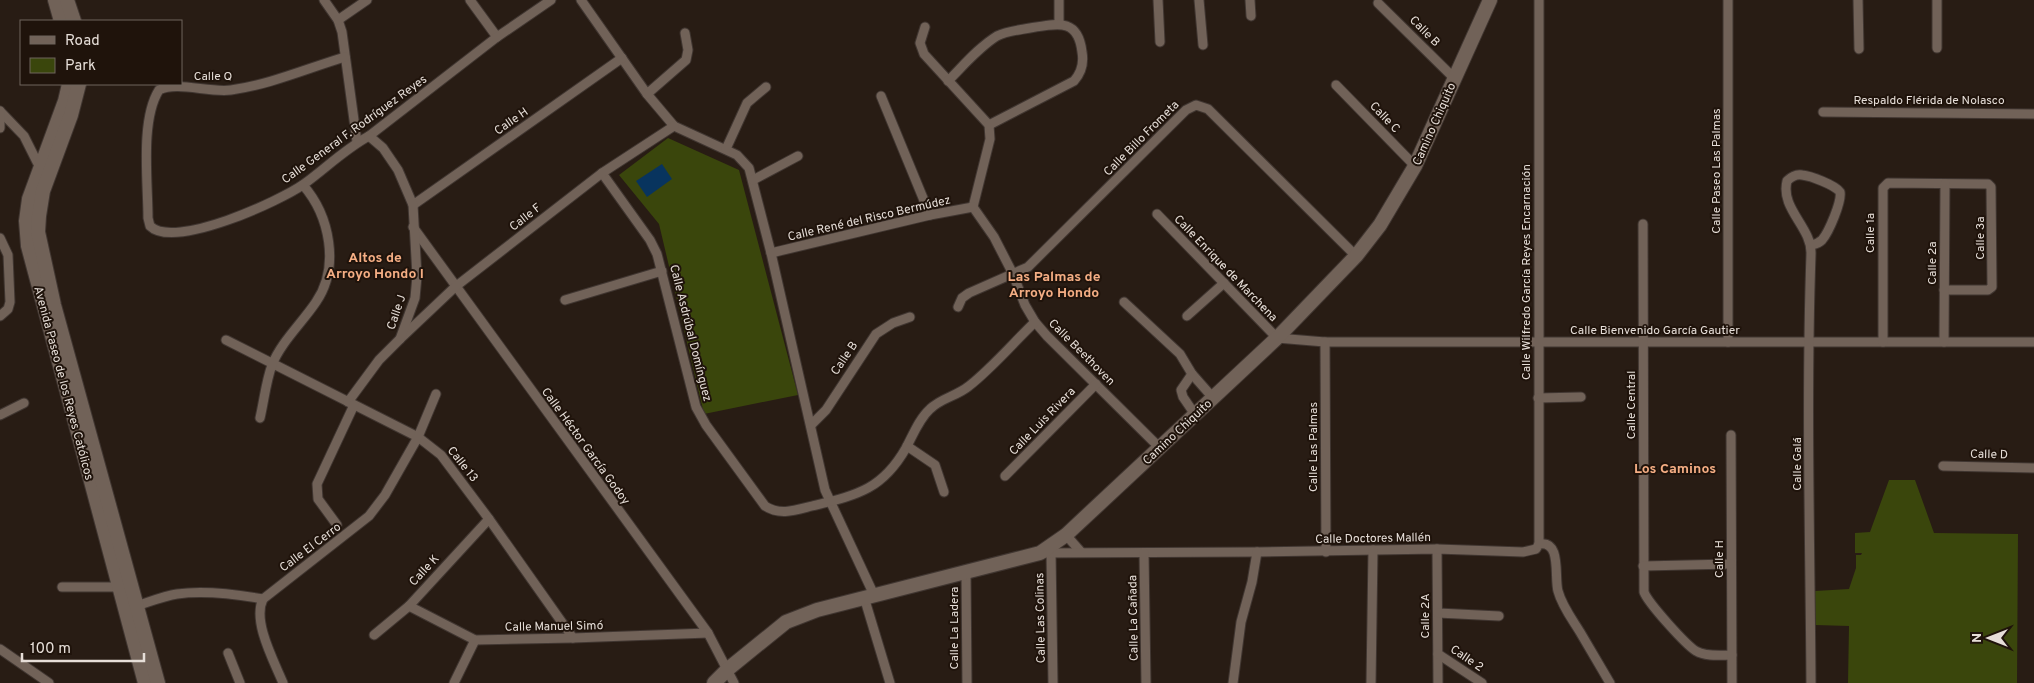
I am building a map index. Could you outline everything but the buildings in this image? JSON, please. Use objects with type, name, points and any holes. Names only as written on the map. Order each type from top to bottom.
[{"type":"main road","points":[[55,0],[61,20]]},
{"type":"main road","points":[[67,0],[74,20]]},
{"type":"main road","name":"Camino Chiquito","points":[[714,683],[728,669],[786,622],[817,610],[869,596],[1046,552],[1066,535],[1214,399],[1277,338],[1356,256],[1380,225],[1415,166],[1490,0]]},
{"type":"main road","name":"Avenida Paseo de los Reyes Católicos","points":[[45,168],[69,85]]},
{"type":"main road","name":"Avenida Paseo de los Reyes Católicos","points":[[79,85],[71,115],[29,199],[26,221],[28,246],[119,565],[136,606],[158,683]]},
{"type":"main road","name":"Avenida Paseo de los Reyes Católicos","points":[[119,565],[119,587],[145,683]]},
{"type":"street","points":[[324,0],[338,20],[357,142]]},
{"type":"street","points":[[338,20],[367,0]]},
{"type":"street","points":[[470,0],[497,37]]},
{"type":"street","name":"Calle General F. Rodríguez Reyes","points":[[153,229],[166,233],[183,232],[246,215],[303,185],[497,37],[551,0]]},
{"type":"street","points":[[581,0],[647,94],[674,126],[737,155],[748,168],[753,180],[771,254],[829,502],[869,596],[890,683]]},
{"type":"street","points":[[1059,0],[1059,23]]},
{"type":"street","points":[[1158,0],[1160,42]]},
{"type":"street","points":[[1199,0],[1203,45]]},
{"type":"street","points":[[1250,0],[1251,16]]},
{"type":"street","name":"Calle Wilfredo García Reyes Encarnación","points":[[1539,0],[1539,544]]},
{"type":"street","name":"Calle Paseo Las Palmas","points":[[1728,0],[1728,342]]},
{"type":"street","points":[[1858,0],[1859,49]]},
{"type":"street","points":[[1937,0],[1937,48]]},
{"type":"street","name":"Calle B","points":[[1378,3],[1454,78]]},
{"type":"street","points":[[948,81],[997,36],[1010,31],[1059,23],[1069,26],[1079,37],[1083,55],[1082,66],[1078,76],[1068,84],[989,126]]},
{"type":"street","points":[[925,27],[920,40],[922,50],[989,126],[990,139],[973,207]]},
{"type":"street","points":[[647,94],[686,60],[688,50],[685,33]]},
{"type":"street","name":"Calle Q","points":[[153,229],[148,218],[148,124],[153,100],[159,90],[171,87],[206,91],[230,90],[253,85],[345,57]]},
{"type":"street","name":"Calle H","points":[[413,205],[622,58]]},
{"type":"street","name":"Calle C","points":[[1336,85],[1415,166]]},
{"type":"street","points":[[726,149],[747,103],[766,87]]},
{"type":"street","points":[[880,96],[930,215]]},
{"type":"street","name":"Calle Billo Frometa","points":[[958,307],[962,298],[969,293],[1028,267],[1186,110],[1196,105],[1208,109],[1356,256]]},
{"type":"street","points":[[0,111],[24,136],[45,168]]},
{"type":"street","points":[[0,111],[0,128]]},
{"type":"street","name":"Respaldo Flérida de Nolasco","points":[[1823,112],[2034,114]]},
{"type":"street","name":"Calle F","points":[[400,339],[455,287],[602,173],[674,126]]},
{"type":"street","name":"Calle J","points":[[337,525],[318,499],[316,484],[351,404],[379,360],[400,339],[415,298],[417,276],[413,205],[398,170],[383,148],[369,136]]},
{"type":"street","points":[[753,180],[798,156]]},
{"type":"street","name":"Calle Asdrúbal Domínguez","points":[[602,173],[650,240],[662,271],[692,395],[706,425],[765,506],[770,510],[788,511],[829,502],[871,488],[889,472],[907,446],[921,420],[932,407],[970,385],[1035,322]]},
{"type":"street","points":[[1796,175],[1802,175],[1833,186],[1840,192],[1840,202],[1824,238],[1821,242],[1812,245],[1786,196],[1787,181],[1796,175]]},
{"type":"street","name":"Calle 1a","points":[[1883,342],[1883,188],[1888,183],[1945,184]]},
{"type":"street","name":"Calle 2a","points":[[1944,342],[1945,184]]},
{"type":"street","name":"Calle 3a","points":[[1944,290],[1990,289],[1992,287],[1992,190],[1988,184],[1945,184]]},
{"type":"street","points":[[260,418],[272,365],[296,328],[317,302],[329,274],[329,243],[322,217],[311,194],[303,185]]},
{"type":"street","name":"Calle René del Risco Bermúdez","points":[[771,254],[930,215],[973,207]]},
{"type":"street","name":"Calle Beethoven","points":[[973,207],[994,236],[1013,274],[1025,305],[1035,322],[1161,448]]},
{"type":"street","name":"Calle Enrique de Marchena","points":[[1157,214],[1277,338]]},
{"type":"street","name":"Calle Central","points":[[1643,224],[1643,585],[1646,598],[1690,646],[1703,654],[1732,655]]},
{"type":"street","name":"Calle Héctor García Godoy","points":[[413,227],[708,633],[734,683]]},
{"type":"street","points":[[0,238],[8,255],[10,302],[8,309],[0,316]]},
{"type":"street","name":"Calle Galá","points":[[1811,683],[1808,343],[1812,245]]},
{"type":"street","points":[[565,300],[662,271]]},
{"type":"street","points":[[1187,316],[1224,283]]},
{"type":"street","points":[[1124,302],[1180,354],[1192,374],[1214,399]]},
{"type":"street","name":"Calle B","points":[[811,425],[826,410],[876,334],[893,323],[910,317]]},
{"type":"street","name":"Calle Bienvenido García Gautier","points":[[1277,338],[1325,342],[2034,342]]},
{"type":"street","name":"Calle 13","points":[[226,340],[272,365],[418,437],[441,455],[573,638]]},
{"type":"street","name":"Calle Las Palmas","points":[[1325,342],[1326,552]]},
{"type":"street","points":[[1192,374],[1181,390],[1183,397],[1196,416]]},
{"type":"street","name":"Calle Luis Rivera","points":[[1005,476],[1096,384]]},
{"type":"street","name":"Calle El Cerro","points":[[263,599],[369,516],[385,495],[418,437],[436,394]]},
{"type":"street","points":[[1538,398],[1581,397]]},
{"type":"street","points":[[0,415],[24,403]]},
{"type":"street","name":"Calle H","points":[[1731,436],[1732,683]]},
{"type":"street","points":[[907,446],[935,465],[944,492]]},
{"type":"street","name":"Calle D","points":[[1943,466],[2034,468]]},
{"type":"street","name":"Calle K","points":[[374,635],[409,606],[489,519]]},
{"type":"street","points":[[1066,535],[1081,552]]},
{"type":"street","points":[[1539,544],[1549,544],[1553,548],[1556,556],[1556,579],[1560,599],[1610,683]]},
{"type":"street","name":"Calle Doctores Mallén","points":[[1046,552],[1326,552],[1437,549],[1523,552],[1536,549],[1539,544]]},
{"type":"street","name":"Calle 2A","points":[[1437,549],[1438,683]]},
{"type":"street","points":[[1371,683],[1373,550]]},
{"type":"street","name":"Calle Las Colinas","points":[[1046,552],[1053,683]]},
{"type":"street","points":[[1233,683],[1241,622],[1252,582],[1257,552]]},
{"type":"street","name":"Calle La Cañada","points":[[1144,553],[1146,683]]},
{"type":"street","points":[[1643,566],[1731,564]]},
{"type":"street","name":"Calle La Ladera","points":[[966,572],[967,683]]},
{"type":"street","points":[[62,587],[119,587]]},
{"type":"street","points":[[136,606],[176,594],[240,595],[263,599],[259,607],[260,622],[283,683]]},
{"type":"street","name":"Calle Manuel Simó","points":[[409,606],[475,640],[708,633]]},
{"type":"street","points":[[1438,612],[1500,616]]},
{"type":"street","points":[[454,683],[475,640]]},
{"type":"street","points":[[0,649],[49,683]]},
{"type":"street","points":[[228,653],[240,683]]},
{"type":"street","name":"Calle 2","points":[[1438,654],[1482,683]]},
{"type":"green space","points":[[668,138],[739,170],[798,395],[704,414],[659,224],[619,175]]},
{"type":"green space","points":[[1889,480],[1915,480],[1934,533],[2018,534],[2017,683],[1848,683],[1849,626],[1815,625],[1815,591],[1849,589],[1856,568],[1856,555],[1861,555],[1862,553],[1855,553],[1855,533],[1870,532]]},
{"type":"water","points":[[662,164],[672,179],[647,197],[636,181]]},
{"type":"district","name":"Altos de Arroyo Hondo I","points":[[375,266]]},
{"type":"district","name":"Las Palmas de Arroyo Hondo","points":[[1054,284]]},
{"type":"district","name":"Los Caminos","points":[[1675,468]]}]
